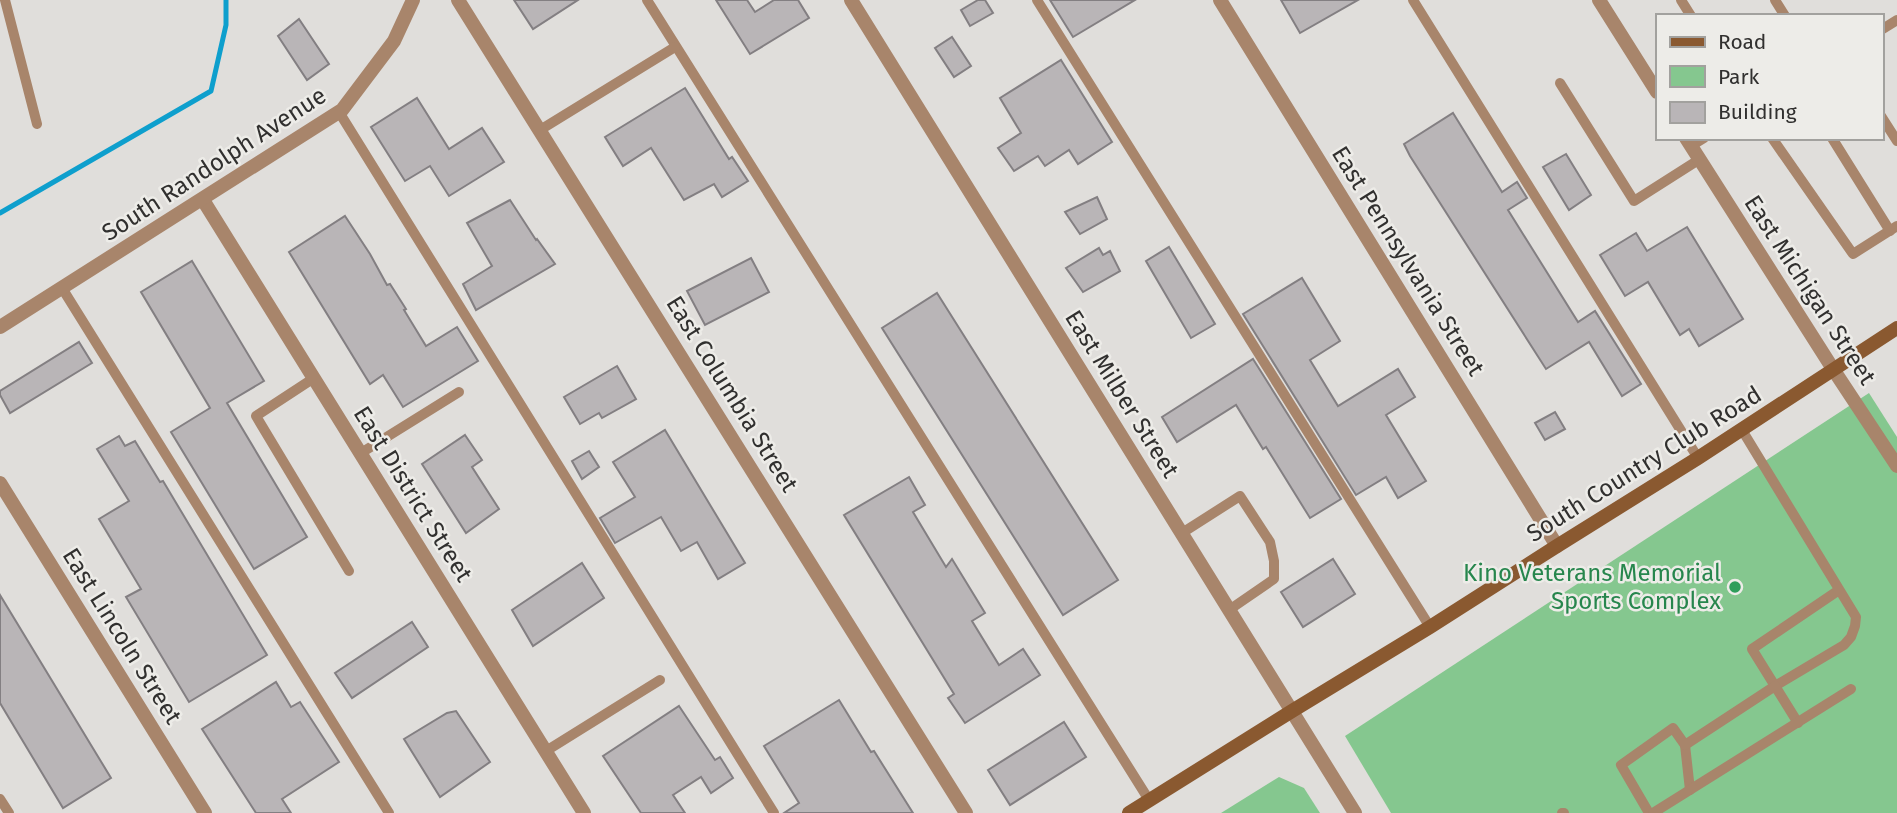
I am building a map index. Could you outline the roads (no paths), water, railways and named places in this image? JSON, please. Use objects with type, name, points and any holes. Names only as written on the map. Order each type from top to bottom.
[{"type":"street","name":"South Randolph Avenue","points":[[0,327],[339,112],[394,41],[413,0]]},
{"type":"street","name":"East Columbia Street","points":[[458,0],[966,813]]},
{"type":"street","name":"East Milber Street","points":[[851,0],[1355,813]]},
{"type":"street","name":"East Pennsylvania Street","points":[[1220,0],[1557,546]]},
{"type":"street","points":[[1599,0],[1656,90]]},
{"type":"street","name":"East Michigan Street","points":[[1694,141],[1700,159],[1897,466]]},
{"type":"street","name":"East District Street","points":[[203,200],[584,813]]},
{"type":"street","name":"South Country Club Road","points":[[1129,813],[1699,458],[1897,328]]},
{"type":"street","name":"East Lincoln Street","points":[[0,483],[205,813]]},
{"type":"lane","points":[[5,0],[37,124]]},
{"type":"lane","points":[[647,0],[1149,800]]},
{"type":"lane","points":[[1037,0],[1430,627]]},
{"type":"lane","points":[[1413,0],[1699,458]]},
{"type":"lane","points":[[540,130],[675,47]]},
{"type":"lane","points":[[1560,83],[1634,201],[1700,159]]},
{"type":"lane","points":[[339,112],[774,813]]},
{"type":"lane","points":[[1883,119],[1897,141]]},
{"type":"lane","points":[[1773,140],[1853,254],[1894,229],[1833,140]]},
{"type":"lane","points":[[62,288],[389,813]]},
{"type":"lane","points":[[314,379],[256,416],[349,571]]},
{"type":"lane","points":[[361,453],[459,392]]},
{"type":"lane","points":[[1685,745],[1844,645],[1855,626],[1856,617],[1742,430]]},
{"type":"lane","points":[[1182,533],[1240,496],[1270,541],[1274,579],[1229,610]]},
{"type":"lane","points":[[1798,723],[1752,649],[1839,590]]},
{"type":"lane","points":[[547,751],[660,680]]},
{"type":"lane","points":[[1690,790],[1685,745],[1673,728],[1621,765],[1651,813],[1690,790],[1851,690]]},
{"type":"lane","points":[[0,799],[9,813]]},
{"type":"waterway","points":[[0,213],[211,91],[226,25],[226,0]]},
{"type":"place","name":"Kino Veterans Memorial Sports Complex","points":[[1735,587]]}]
